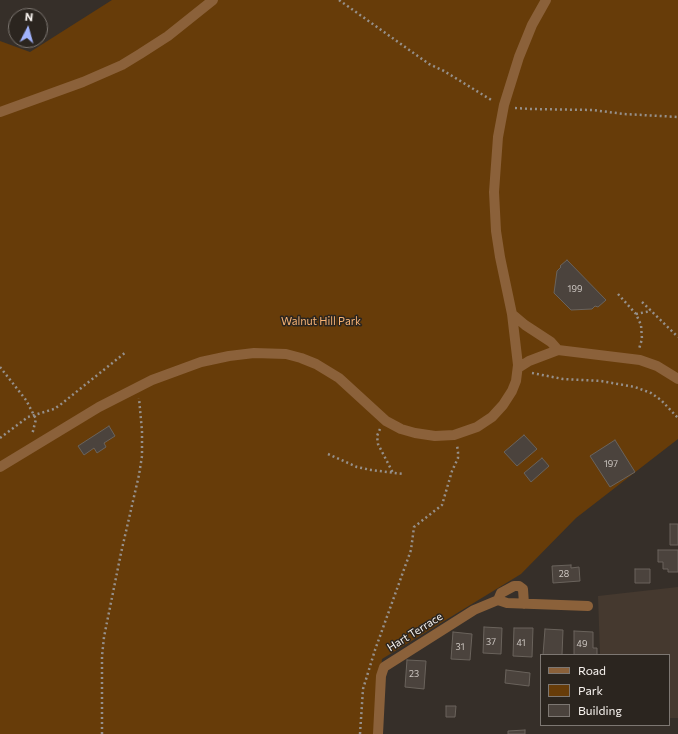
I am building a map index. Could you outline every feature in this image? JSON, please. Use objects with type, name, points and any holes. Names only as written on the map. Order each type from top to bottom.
[{"type":"street","points":[[0,112],[83,82],[122,65],[168,36],[213,0]]},
{"type":"street","points":[[0,467],[98,406],[136,388],[172,372],[201,362],[247,354],[280,353],[301,358],[320,366],[348,385],[385,420],[397,427],[415,433],[435,436],[454,435],[477,427],[488,420],[498,411],[512,390],[521,366],[495,227],[494,192],[497,147],[504,105],[517,62],[527,35],[546,0]]},
{"type":"street","points":[[512,314],[525,325],[551,342],[558,350]]},
{"type":"street","points":[[521,366],[558,350],[637,360],[657,366],[678,379]]},
{"type":"street","name":"Hart Terrace","points":[[378,734],[381,676],[384,667],[474,610],[498,600],[501,593],[514,586],[522,587],[524,604]]},
{"type":"street","points":[[498,600],[507,603],[588,606]]},
{"type":"path","points":[[618,294],[636,314],[641,325],[642,339],[637,360]]},
{"type":"path","points":[[642,302],[678,337]]},
{"type":"path","points":[[636,314],[651,311]]},
{"type":"path","points":[[0,438],[28,417],[60,406],[126,352]]},
{"type":"path","points":[[521,366],[529,372],[563,379],[615,383],[635,387],[651,393],[661,400],[678,418]]},
{"type":"path","points":[[0,367],[26,400],[36,419],[29,449]]},
{"type":"path","points":[[102,734],[102,656],[104,637],[142,456],[141,410],[136,388]]},
{"type":"path","points":[[385,420],[377,436],[378,444],[394,473]]},
{"type":"path","points":[[360,734],[364,688],[375,650],[411,550],[414,527],[442,505],[452,471],[458,458],[454,435]]},
{"type":"path","points":[[328,454],[364,468],[382,472],[403,474]]},
{"type":"shaded area","points":[[678,587],[678,718],[670,718],[670,654],[600,654],[598,596]]},
{"type":"green space","name":"Walnut Hill Park","points":[[112,0],[678,0],[678,439],[576,518],[521,574],[382,659],[374,734],[0,734],[0,41],[8,44],[8,48],[19,48],[30,52],[36,48],[48,48],[48,41]]},
{"type":"building","points":[[567,260],[606,300],[598,307],[595,306],[592,309],[571,310],[554,293],[557,271]]},
{"type":"building","points":[[109,426],[115,436],[104,443],[106,447],[97,453],[94,448],[84,455],[78,446]]},
{"type":"building","points":[[524,435],[537,449],[517,466],[504,452]]},
{"type":"building","points":[[615,440],[635,472],[610,487],[590,456]]},
{"type":"building","points":[[542,458],[549,466],[531,482],[524,473]]},
{"type":"building","points":[[670,524],[678,524],[678,545],[670,545]]},
{"type":"building","points":[[658,550],[678,550],[678,572],[668,572],[668,569],[663,569],[663,562],[658,562]]},
{"type":"building","points":[[571,565],[571,568],[579,567],[580,581],[553,583],[552,566]]},
{"type":"building","points":[[635,569],[650,569],[650,583],[635,583]]},
{"type":"building","points":[[484,627],[502,628],[501,654],[483,653]]},
{"type":"building","points":[[514,628],[533,628],[532,657],[513,656]]},
{"type":"building","points":[[545,629],[563,630],[562,654],[543,654]]},
{"type":"building","points":[[574,631],[593,632],[593,648],[597,648],[597,654],[574,654]]},
{"type":"building","points":[[453,632],[472,634],[470,660],[451,659]]},
{"type":"building","points":[[407,660],[426,661],[424,689],[405,687]]},
{"type":"building","points":[[506,670],[530,673],[529,686],[505,683]]},
{"type":"building","points":[[446,706],[456,706],[455,717],[446,717]]},
{"type":"building","points":[[525,730],[525,734],[508,734],[508,731]]}]
